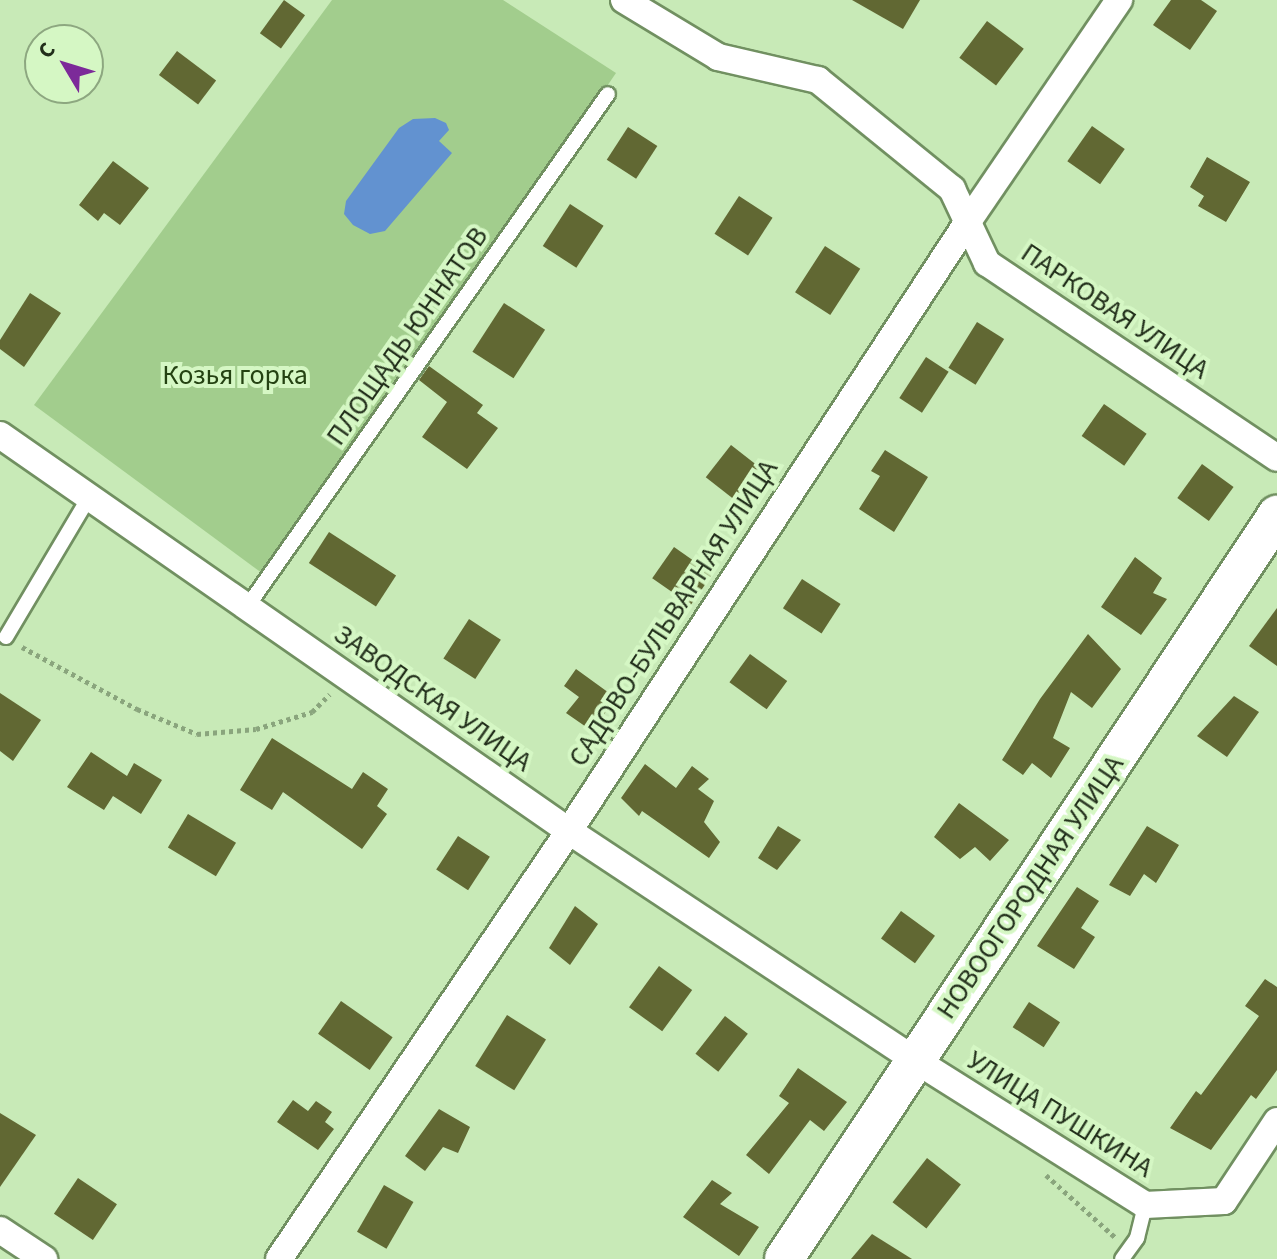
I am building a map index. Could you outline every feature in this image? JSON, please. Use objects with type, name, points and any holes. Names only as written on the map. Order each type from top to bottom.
[{"type":"street","name":"ПАРКОВАЯ УЛИЦА","points":[[624,0],[718,57],[818,80],[952,189],[987,263],[1277,458]]},
{"type":"street","name":"САДОВО-БУЛЬВАРНАЯ УЛИЦА","points":[[279,1259],[569,831],[967,223],[1119,0]]},
{"type":"street","name":"ЗАВОДСКАЯ УЛИЦА","points":[[0,435],[569,831],[915,1060]]},
{"type":"street","name":"НОВООГОРОДНАЯ УЛИЦА","points":[[784,1259],[1277,515]]},
{"type":"street","name":"УЛИЦА ПУШКИНА","points":[[915,1060],[1145,1205],[1224,1201],[1277,1121]]},
{"type":"street","points":[[0,1230],[44,1259]]},
{"type":"lane","name":"ПЛОЩАДЬ ЮННАТОВ","points":[[247,607],[608,94]]},
{"type":"lane","points":[[6,637],[89,497]]},
{"type":"lane","points":[[1122,1259],[1137,1238],[1145,1205]]},
{"type":"path","points":[[6,637],[137,709],[197,734],[256,729],[312,712],[348,677]]},
{"type":"green space","name":"Козья горка","points":[[332,0],[503,0],[616,73],[270,579],[34,405]]},
{"type":"water","points":[[435,118],[446,123],[449,130],[439,141],[452,153],[385,231],[370,234],[353,225],[344,214],[346,201],[399,128],[413,119]]},
{"type":"building","points":[[284,0],[305,15],[281,48],[260,33]]},
{"type":"building","points":[[852,0],[920,0],[903,29]]},
{"type":"building","points":[[1171,0],[1201,0],[1217,11],[1190,50],[1153,25]]},
{"type":"building","points":[[987,21],[1024,49],[996,85],[959,58]]},
{"type":"building","points":[[177,51],[216,80],[198,104],[159,75]]},
{"type":"building","points":[[1092,126],[1125,149],[1100,184],[1067,161]]},
{"type":"building","points":[[628,127],[657,146],[636,179],[607,160]]},
{"type":"building","points":[[1207,157],[1250,182],[1226,222],[1198,206],[1204,196],[1190,187]]},
{"type":"building","points":[[113,161],[149,188],[120,225],[104,213],[98,221],[79,205]]},
{"type":"building","points":[[739,196],[773,218],[748,256],[714,234]]},
{"type":"building","points":[[570,204],[604,226],[576,268],[543,246]]},
{"type":"building","points":[[825,246],[860,269],[830,315],[795,292]]},
{"type":"building","points":[[30,293],[61,313],[24,367],[0,349],[0,340]]},
{"type":"building","points":[[504,303],[545,330],[514,378],[472,352]]},
{"type":"building","points":[[977,322],[1004,339],[976,385],[948,368]]},
{"type":"building","points":[[926,357],[949,372],[922,413],[899,398]]},
{"type":"building","points":[[429,366],[483,405],[477,413],[498,428],[467,469],[422,437],[447,402],[419,380]]},
{"type":"building","points":[[1104,404],[1147,434],[1124,466],[1082,436]]},
{"type":"building","points":[[731,445],[774,478],[748,511],[706,477]]},
{"type":"building","points":[[885,450],[928,477],[894,532],[859,509],[880,476],[871,471]]},
{"type":"building","points":[[1202,464],[1234,487],[1209,521],[1177,498]]},
{"type":"building","points":[[329,532],[396,576],[376,607],[309,563]]},
{"type":"building","points":[[674,547],[713,574],[691,605],[652,578]]},
{"type":"building","points":[[1135,557],[1162,578],[1153,593],[1167,599],[1141,635],[1101,607]]},
{"type":"building","points":[[802,579],[841,604],[822,633],[783,608]]},
{"type":"building","points":[[1277,608],[1277,666],[1249,646]]},
{"type":"building","points":[[469,619],[501,640],[475,679],[443,658]]},
{"type":"building","points":[[1088,634],[1121,669],[1092,708],[1071,692],[1053,738],[1070,748],[1051,778],[1032,763],[1023,775],[1002,760],[1040,699]]},
{"type":"building","points":[[750,654],[787,681],[767,709],[729,682]]},
{"type":"building","points":[[576,669],[616,698],[592,731],[566,713],[579,697],[564,686]]},
{"type":"building","points":[[0,693],[41,720],[13,761],[0,751]]},
{"type":"building","points":[[1234,696],[1259,712],[1227,757],[1197,736]]},
{"type":"building","points":[[272,738],[352,789],[363,772],[388,789],[377,806],[387,814],[362,849],[283,792],[272,810],[240,790]]},
{"type":"building","points":[[91,752],[127,776],[134,763],[162,780],[141,814],[113,796],[104,810],[67,787]]},
{"type":"building","points":[[645,764],[676,788],[692,766],[709,779],[698,789],[714,801],[704,822],[720,842],[709,858],[642,811],[639,816],[621,798]]},
{"type":"building","points":[[959,803],[1009,840],[990,861],[975,847],[960,859],[934,837]]},
{"type":"building","points":[[188,814],[236,843],[216,876],[168,847]]},
{"type":"building","points":[[778,826],[801,840],[777,870],[758,858]]},
{"type":"building","points":[[1147,826],[1179,845],[1156,883],[1144,874],[1130,896],[1109,885]]},
{"type":"building","points":[[458,836],[490,857],[468,890],[436,870]]},
{"type":"building","points":[[1077,887],[1099,901],[1081,928],[1095,937],[1074,969],[1037,946]]},
{"type":"building","points":[[575,906],[598,924],[570,965],[549,948]]},
{"type":"building","points":[[901,911],[935,936],[915,963],[881,939]]},
{"type":"building","points":[[659,966],[692,990],[662,1031],[629,1007]]},
{"type":"building","points":[[1265,979],[1277,987],[1277,1070],[1256,1099],[1251,1095],[1211,1150],[1170,1128],[1196,1091],[1201,1095],[1259,1016],[1245,1006]]},
{"type":"building","points":[[341,1001],[393,1037],[370,1070],[318,1034]]},
{"type":"building","points":[[1029,1002],[1060,1022],[1044,1047],[1013,1027]]},
{"type":"building","points":[[507,1015],[546,1039],[514,1090],[475,1066]]},
{"type":"building","points":[[725,1016],[748,1034],[718,1072],[695,1054]]},
{"type":"building","points":[[798,1068],[847,1102],[824,1131],[810,1120],[769,1174],[746,1155],[789,1103],[779,1096]]},
{"type":"building","points":[[293,1100],[308,1111],[316,1101],[332,1112],[325,1122],[334,1129],[318,1150],[277,1122]]},
{"type":"building","points":[[439,1109],[470,1127],[458,1153],[443,1147],[425,1171],[405,1156]]},
{"type":"building","points":[[0,1113],[36,1135],[0,1187]]},
{"type":"building","points":[[927,1158],[961,1184],[926,1229],[893,1202]]},
{"type":"building","points":[[78,1178],[117,1204],[93,1240],[54,1214]]},
{"type":"building","points":[[712,1180],[732,1193],[720,1204],[759,1227],[739,1256],[683,1217]]},
{"type":"building","points":[[384,1185],[413,1202],[386,1249],[357,1232]]},
{"type":"building","points":[[872,1234],[912,1259],[851,1259]]}]
